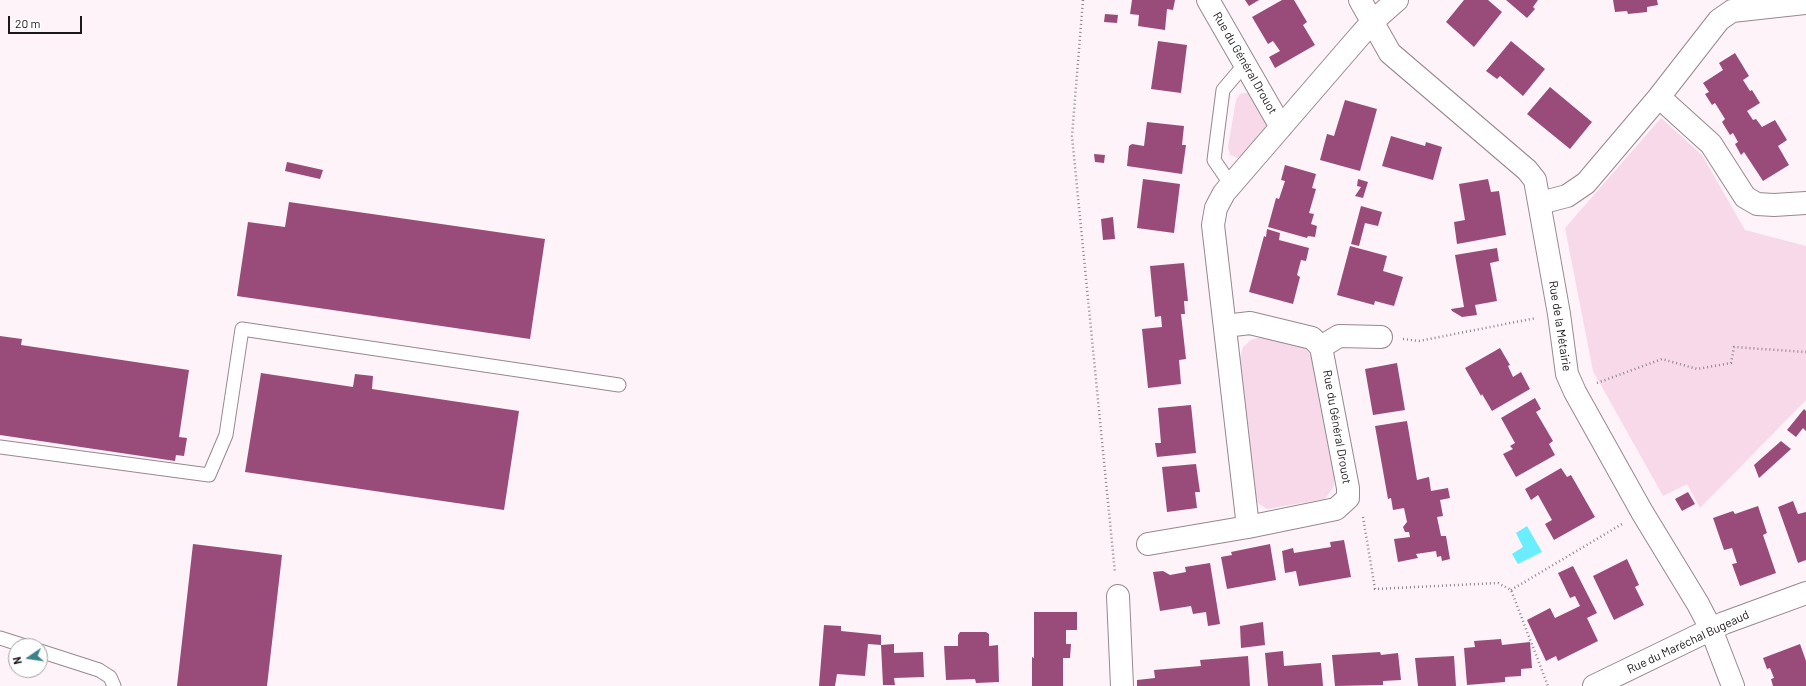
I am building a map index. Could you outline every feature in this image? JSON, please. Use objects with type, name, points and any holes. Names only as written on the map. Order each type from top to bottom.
[{"type":"street","name":"Rue du Général Drouot","points":[[1208,0],[1282,127]]},
{"type":"street","name":"Rue de la Métairie","points":[[1360,0],[1390,53],[1527,170],[1535,180],[1559,314],[1567,374],[1575,392],[1642,512],[1698,604],[1710,629],[1733,686]]},
{"type":"street","name":"Rue du Général Drouot","points":[[1248,527],[1213,225],[1216,208],[1231,184],[1372,22],[1397,0]]},
{"type":"street","points":[[1540,203],[1567,196],[1586,184],[1719,20],[1732,11],[1806,3]]},
{"type":"street","points":[[1658,97],[1711,144],[1745,197],[1757,204],[1774,205],[1806,203]]},
{"type":"street","points":[[1225,326],[1250,323],[1312,338],[1321,347],[1339,336],[1381,337]]},
{"type":"street","name":"Rue du Général Drouot","points":[[1148,544],[1248,527],[1336,509],[1348,498],[1348,488],[1321,347]]},
{"type":"street","name":"Rue du Maréchal Bugeaud","points":[[1594,686],[1710,629],[1806,593]]},
{"type":"street","points":[[1118,596],[1122,686]]},
{"type":"lane","points":[[1231,184],[1214,160],[1223,90],[1245,64]]},
{"type":"lane","points":[[0,447],[209,476],[226,435],[242,329],[619,385]]},
{"type":"lane","points":[[48,654],[99,670],[110,677],[114,686]]},
{"type":"path","points":[[1083,0],[1072,136],[1118,596]]},
{"type":"path","points":[[1381,337],[1419,341],[1559,314]]},
{"type":"path","points":[[1575,392],[1662,359],[1698,369],[1731,363],[1734,347],[1806,352]]},
{"type":"path","points":[[1348,498],[1362,510],[1375,589],[1498,583],[1510,590],[1548,686]]},
{"type":"path","points":[[1510,590],[1642,512]]},
{"type":"shaded area","points":[[1240,94],[1252,94],[1266,120],[1266,127],[1243,155],[1238,158],[1230,155],[1228,147],[1236,100]]},
{"type":"shaded area","points":[[1661,118],[1702,155],[1745,230],[1806,246],[1806,400],[1700,508],[1687,484],[1663,496],[1593,371],[1565,228]]},
{"type":"shaded area","points":[[1264,336],[1303,346],[1310,354],[1315,367],[1334,472],[1334,486],[1325,499],[1267,509],[1258,503],[1253,495],[1238,365],[1243,347],[1251,340]]},
{"type":"water","points":[[1527,526],[1542,552],[1518,564],[1512,554],[1523,547],[1516,533]]},
{"type":"building","points":[[1132,0],[1175,0],[1173,10],[1167,9],[1165,30],[1138,26],[1139,15],[1130,14]]},
{"type":"building","points":[[1245,0],[1259,0],[1249,6]]},
{"type":"building","points":[[1282,0],[1294,0],[1307,22],[1303,25],[1315,45],[1275,68],[1269,57],[1280,51],[1273,41],[1268,44],[1252,17]]},
{"type":"building","points":[[1464,0],[1488,0],[1502,12],[1474,47],[1446,22]]},
{"type":"building","points":[[1506,0],[1538,0],[1533,7],[1535,9],[1527,18]]},
{"type":"building","points":[[1613,0],[1657,0],[1658,5],[1647,7],[1647,12],[1628,14],[1627,11],[1615,12]]},
{"type":"building","points":[[1105,14],[1118,15],[1117,23],[1104,22]]},
{"type":"building","points":[[1158,41],[1187,45],[1181,93],[1151,89]]},
{"type":"building","points":[[1511,41],[1545,69],[1523,96],[1500,76],[1497,79],[1486,71]]},
{"type":"building","points":[[1735,53],[1749,76],[1743,80],[1750,91],[1752,90],[1760,103],[1747,111],[1753,120],[1756,119],[1762,127],[1775,120],[1787,140],[1778,146],[1789,165],[1763,181],[1744,152],[1741,155],[1735,144],[1738,142],[1733,133],[1730,135],[1722,122],[1725,119],[1715,103],[1712,105],[1705,94],[1709,92],[1703,83],[1723,70],[1719,63]]},
{"type":"building","points":[[1550,87],[1592,122],[1570,149],[1527,114]]},
{"type":"building","points":[[1345,100],[1377,109],[1360,171],[1320,160],[1327,134],[1334,136]]},
{"type":"building","points":[[1147,122],[1184,126],[1182,145],[1186,145],[1182,174],[1127,166],[1129,146],[1132,144],[1144,146]]},
{"type":"building","points":[[1391,136],[1425,146],[1426,142],[1442,147],[1433,180],[1382,166]]},
{"type":"building","points":[[1094,154],[1105,155],[1104,163],[1095,162]]},
{"type":"building","points":[[287,162],[323,170],[320,179],[285,171]]},
{"type":"building","points":[[1285,165],[1316,174],[1312,188],[1316,189],[1309,213],[1314,214],[1311,224],[1317,226],[1315,237],[1308,236],[1307,238],[1268,227],[1276,198],[1279,199],[1285,181],[1281,180]]},
{"type":"building","points":[[1143,179],[1180,184],[1174,233],[1137,228]]},
{"type":"building","points":[[1358,179],[1368,182],[1363,198],[1355,196],[1361,187],[1357,186]]},
{"type":"building","points":[[1488,179],[1491,192],[1499,191],[1506,235],[1457,244],[1454,222],[1465,220],[1459,184]]},
{"type":"building","points":[[289,202],[545,239],[530,339],[237,296],[248,222],[285,227]]},
{"type":"building","points":[[1361,206],[1382,212],[1378,226],[1365,223],[1359,246],[1351,244]]},
{"type":"building","points":[[1113,217],[1115,239],[1103,240],[1101,219]]},
{"type":"building","points":[[1267,229],[1280,233],[1279,240],[1309,248],[1306,261],[1301,260],[1297,275],[1300,277],[1293,304],[1249,292],[1264,236],[1266,237]]},
{"type":"building","points":[[1350,246],[1387,256],[1383,271],[1403,277],[1394,306],[1375,301],[1374,305],[1337,295]]},
{"type":"building","points":[[1497,248],[1499,261],[1490,263],[1497,301],[1475,305],[1477,315],[1462,317],[1452,311],[1451,309],[1464,307],[1455,255]]},
{"type":"building","points":[[1184,263],[1188,301],[1184,301],[1185,314],[1181,314],[1186,359],[1179,360],[1181,384],[1148,388],[1142,329],[1162,327],[1161,316],[1155,317],[1150,266]]},
{"type":"building","points":[[0,336],[22,339],[21,345],[189,370],[179,437],[187,438],[184,456],[176,455],[175,461],[0,435]]},
{"type":"building","points":[[1500,348],[1510,365],[1508,366],[1513,377],[1521,372],[1530,389],[1492,411],[1482,394],[1481,396],[1465,368]]},
{"type":"building","points":[[1397,363],[1405,410],[1373,415],[1365,369]]},
{"type":"building","points":[[261,373],[353,387],[355,374],[373,376],[372,389],[519,411],[504,510],[245,472]]},
{"type":"building","points":[[1535,398],[1541,409],[1536,412],[1553,441],[1549,444],[1555,455],[1516,477],[1503,454],[1513,449],[1510,446],[1515,443],[1501,418]]},
{"type":"building","points":[[1191,405],[1196,453],[1157,457],[1155,443],[1161,443],[1158,408]]},
{"type":"building","points":[[1804,409],[1806,411],[1806,431],[1803,428],[1796,437],[1787,430]]},
{"type":"building","points":[[1407,421],[1417,480],[1429,477],[1431,491],[1448,488],[1450,498],[1440,500],[1443,516],[1437,517],[1441,536],[1446,536],[1450,559],[1442,561],[1441,556],[1437,557],[1436,551],[1416,554],[1418,558],[1398,562],[1394,539],[1410,537],[1409,532],[1405,532],[1403,527],[1407,522],[1404,508],[1393,510],[1391,498],[1388,499],[1375,426]]},
{"type":"building","points":[[1781,441],[1791,449],[1759,478],[1754,465]]},
{"type":"building","points":[[1196,464],[1200,492],[1195,492],[1197,508],[1167,512],[1162,467]]},
{"type":"building","points":[[1561,468],[1567,477],[1571,475],[1595,517],[1554,540],[1545,524],[1552,520],[1538,495],[1531,500],[1525,489]]},
{"type":"building","points":[[1688,492],[1695,504],[1682,511],[1675,499]]},
{"type":"building","points":[[1793,501],[1798,514],[1806,512],[1806,560],[1798,563],[1778,507]]},
{"type":"building","points":[[1758,506],[1767,533],[1763,535],[1776,573],[1740,586],[1732,564],[1737,563],[1732,548],[1724,550],[1713,518],[1733,511],[1735,514]]},
{"type":"building","points":[[1344,540],[1351,577],[1299,586],[1296,571],[1285,573],[1282,551],[1293,548],[1294,553],[1331,547],[1330,542]]},
{"type":"building","points":[[193,544],[282,555],[267,686],[177,686]]},
{"type":"building","points":[[1270,544],[1276,580],[1227,589],[1221,557],[1232,555],[1231,552]]},
{"type":"building","points":[[1627,559],[1639,585],[1635,587],[1644,605],[1614,620],[1593,576]]},
{"type":"building","points":[[1210,563],[1220,624],[1208,626],[1206,612],[1193,614],[1191,606],[1160,611],[1153,572],[1163,571],[1170,575],[1186,572],[1185,567]]},
{"type":"building","points":[[1573,566],[1597,613],[1587,618],[1598,641],[1558,661],[1556,656],[1546,661],[1527,620],[1550,608],[1555,618],[1580,606],[1575,596],[1570,598],[1558,573]]},
{"type":"building","points":[[1034,612],[1077,612],[1077,630],[1066,630],[1066,644],[1071,644],[1070,658],[1063,658],[1063,686],[1032,686],[1032,657],[1034,658]]},
{"type":"building","points":[[1263,622],[1265,645],[1241,648],[1240,626]]},
{"type":"building","points":[[824,625],[841,626],[841,631],[881,635],[881,645],[868,644],[865,676],[837,674],[835,686],[819,686]]},
{"type":"building","points":[[960,632],[986,632],[989,634],[989,646],[998,645],[999,682],[976,683],[975,679],[946,680],[944,646],[958,646],[958,635]]},
{"type":"building","points":[[1501,639],[1502,645],[1530,642],[1532,668],[1521,669],[1521,676],[1505,677],[1505,682],[1467,685],[1464,648],[1475,647],[1474,641]]},
{"type":"building","points":[[894,644],[894,653],[923,652],[924,677],[894,678],[895,685],[883,685],[881,645]]},
{"type":"building","points":[[1800,644],[1806,661],[1806,686],[1773,686],[1771,679],[1774,678],[1770,668],[1767,669],[1763,658]]},
{"type":"building","points":[[1283,651],[1284,666],[1321,663],[1323,686],[1268,686],[1265,653]]},
{"type":"building","points":[[1380,652],[1381,655],[1398,653],[1401,680],[1383,681],[1383,685],[1335,686],[1332,655]]},
{"type":"building","points":[[1248,656],[1250,686],[1137,686],[1137,680],[1155,678],[1154,670],[1201,666],[1200,660]]},
{"type":"building","points":[[1454,656],[1456,686],[1418,686],[1415,658]]}]
